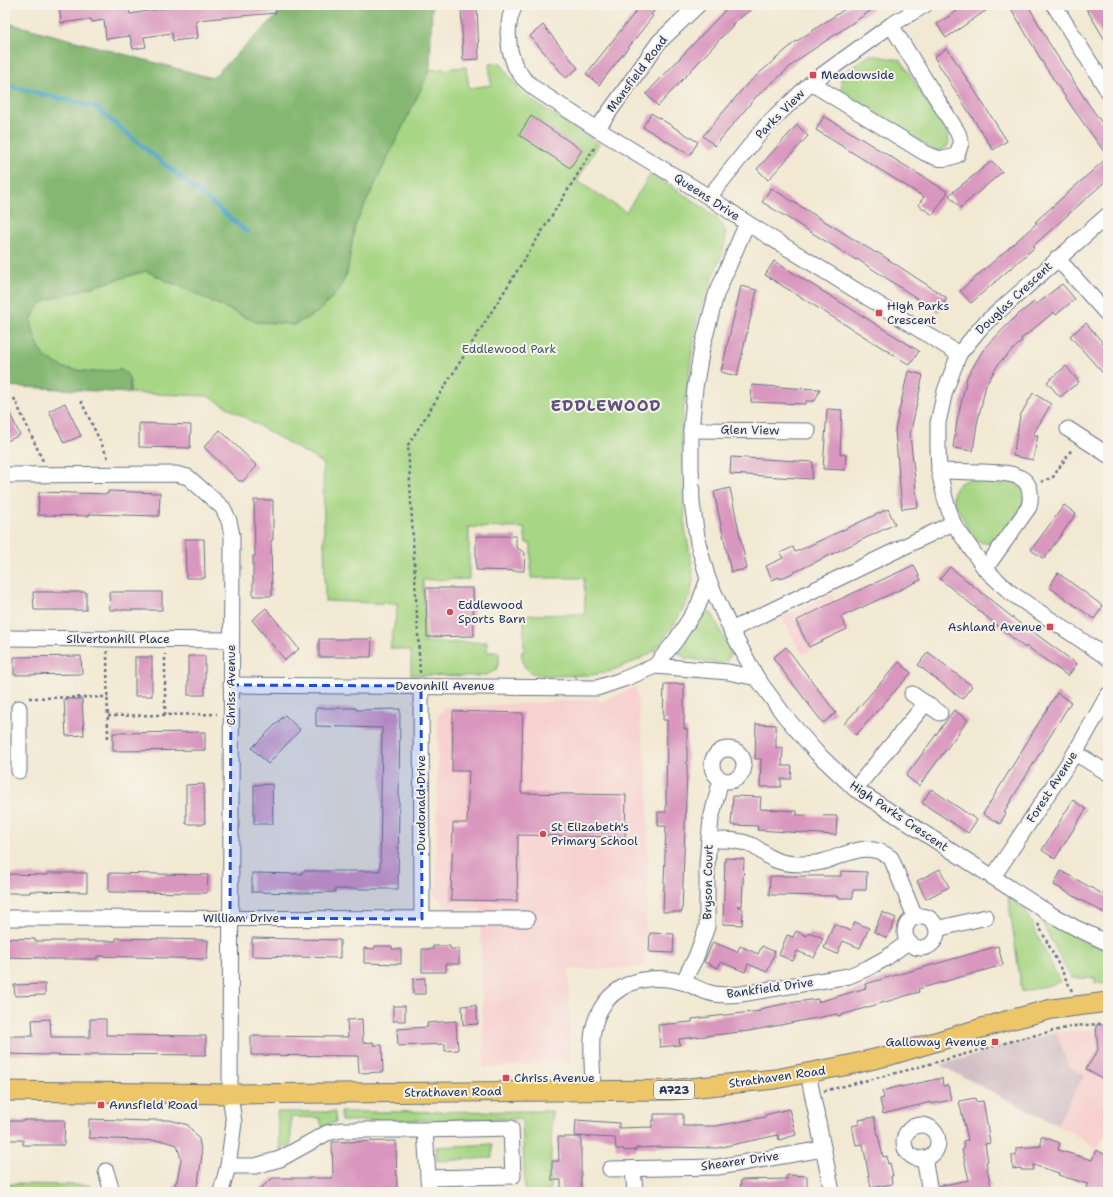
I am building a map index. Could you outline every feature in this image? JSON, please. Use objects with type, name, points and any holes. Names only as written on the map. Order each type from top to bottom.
[{"type":"main road","name":"Strathaven Road","points":[[5,1091],[230,1094],[671,1090],[775,1079],[849,1066],[1052,1009],[1108,1002]]},
{"type":"street","name":"Queens Drive","points":[[515,5],[510,17],[508,33],[510,51],[515,66],[523,78],[534,88],[709,197],[747,223],[959,354]]},
{"type":"street","name":"Mansfield Road","points":[[600,130],[659,42],[698,5]]},
{"type":"street","name":"Parks View","points":[[709,197],[765,127],[811,83],[891,25],[925,5]]},
{"type":"street","points":[[1054,5],[1108,91]]},
{"type":"street","points":[[811,83],[925,154],[940,160],[957,155],[961,143],[958,133],[891,25]]},
{"type":"street","name":"Douglas Crescent","points":[[1108,215],[1057,258],[983,325],[959,354],[945,390],[938,423],[939,471],[952,523],[985,569],[1011,593],[1108,658]]},
{"type":"street","name":"High Parks Crescent","points":[[747,223],[716,295],[702,348],[695,388],[691,430],[692,503],[698,543],[708,580],[731,630],[757,678],[784,715],[816,752],[856,789],[1025,898],[1076,928],[1108,943]]},
{"type":"street","points":[[1057,258],[1108,315]]},
{"type":"street","name":"Glen View","points":[[691,430],[808,431]]},
{"type":"street","points":[[1074,433],[1108,455]]},
{"type":"street","points":[[939,471],[1006,473],[1017,476],[1025,481],[1030,488],[1032,497],[1029,507],[985,569]]},
{"type":"street","name":"Chriss Avenue","points":[[5,475],[176,474],[188,477],[223,508],[229,521],[232,535],[230,1094]]},
{"type":"street","points":[[731,630],[952,523]]},
{"type":"street","name":"Devonhill Avenue","points":[[655,666],[676,640],[698,606],[708,580]]},
{"type":"street","name":"Silvertonhill Place","points":[[5,638],[231,640]]},
{"type":"street","name":"Devonhill Avenue","points":[[231,685],[597,688],[655,666],[728,672],[757,678]]},
{"type":"street","name":"Dundonald Drive","points":[[421,686],[422,919]]},
{"type":"street","points":[[912,694],[940,713]]},
{"type":"street","name":"Forest Avenue","points":[[993,877],[1075,753],[1108,695]]},
{"type":"street","points":[[19,771],[12,729],[23,703]]},
{"type":"street","points":[[856,789],[926,703]]},
{"type":"street","points":[[1075,753],[1108,773]]},
{"type":"street","name":"Bryson Court","points":[[683,982],[696,957],[707,927],[707,865],[709,840],[711,819],[721,779]]},
{"type":"street","points":[[709,840],[738,840],[753,845],[772,859],[785,864],[824,862],[857,849],[871,849],[883,852],[891,858],[915,917]]},
{"type":"street","points":[[937,929],[986,916]]},
{"type":"street","points":[[915,917],[926,917],[935,924],[937,935],[931,946],[919,949],[908,942],[905,937],[906,925],[915,917]]},
{"type":"street","name":"William Drive","points":[[5,918],[526,919]]},
{"type":"street","name":"Bankfield Drive","points":[[593,1091],[592,1039],[600,1010],[610,996],[627,984],[648,978],[665,979],[683,982],[708,993],[724,995],[849,976],[874,965],[908,942]]},
{"type":"street","points":[[808,1073],[832,1192]]},
{"type":"street","points":[[221,1192],[228,1166],[234,1124],[230,1094]]},
{"type":"street","points":[[228,1166],[255,1166],[280,1159],[327,1133],[341,1130],[511,1128],[512,1176],[428,1185],[425,1130]]},
{"type":"street","name":"Shearer Drive","points":[[610,1169],[718,1167],[823,1149]]},
{"type":"street","points":[[924,1158],[930,1192]]},
{"type":"street","points":[[633,1169],[635,1192]]},
{"type":"street","points":[[106,1171],[112,1192]]},
{"type":"path","points":[[421,686],[408,445],[600,130]]},
{"type":"path","points":[[14,398],[49,475]]},
{"type":"path","points":[[81,401],[117,475]]},
{"type":"path","points":[[1030,488],[1053,477],[1074,433]]},
{"type":"path","points":[[107,639],[108,739]]},
{"type":"path","points":[[165,639],[165,715]]},
{"type":"path","points":[[23,703],[108,697]]},
{"type":"path","points":[[108,716],[231,714]]},
{"type":"path","points":[[1025,898],[1080,1006]]},
{"type":"path","points":[[812,1094],[908,1070],[1023,1038],[1075,1026],[1108,1023]]},
{"type":"highlighted area","points":[[231,685],[421,686],[422,919],[230,918]]},
{"type":"shaded area","points":[[832,594],[850,632],[802,654],[782,617]]},
{"type":"shaded area","name":"St Elizabeth's Primary School","points":[[636,687],[648,783],[648,886],[644,967],[569,970],[570,1061],[484,1068],[480,909],[448,909],[432,892],[436,886],[438,716],[445,708],[598,699],[600,702]]},
{"type":"shaded area","points":[[1108,1028],[1108,1130],[1098,1148],[1057,1125],[1084,1075],[1069,1066],[1056,1032]]},
{"type":"shaded area","points":[[1056,1032],[1069,1066],[1084,1075],[1057,1125],[940,1065]]},
{"type":"green space","points":[[288,5],[432,5],[430,70],[355,225],[347,273],[338,292],[318,312],[294,325],[256,322],[146,271],[47,300],[38,306],[31,320],[34,334],[43,356],[64,368],[90,372],[121,370],[127,374],[130,381],[130,393],[5,386],[5,22],[212,78]]},
{"type":"green space","points":[[870,55],[901,60],[947,134],[949,142],[946,148],[936,151],[842,96],[842,74]]},
{"type":"green space","name":"Eddlewood Park","points":[[501,63],[521,92],[599,144],[577,181],[626,212],[651,174],[703,208],[721,223],[726,232],[723,251],[697,319],[681,427],[685,529],[692,564],[693,580],[690,596],[675,623],[654,651],[638,660],[611,671],[592,675],[547,676],[531,673],[524,666],[521,652],[524,652],[524,615],[585,614],[584,578],[531,578],[531,544],[526,543],[524,528],[469,527],[469,579],[423,580],[425,643],[487,642],[487,652],[499,652],[499,662],[496,670],[486,675],[478,676],[411,675],[411,651],[390,648],[398,604],[325,601],[323,463],[208,396],[130,393],[130,381],[121,370],[90,372],[64,368],[43,356],[34,334],[31,320],[38,306],[47,300],[146,271],[256,322],[294,325],[318,312],[338,292],[347,273],[355,225],[430,70],[466,67],[469,88],[491,85],[489,64]]},
{"type":"green space","points":[[976,478],[1013,480],[1024,495],[1024,500],[1016,516],[1003,533],[992,543],[981,542],[972,536],[953,499],[954,490],[957,486],[967,480]]},
{"type":"green space","points":[[703,611],[707,611],[713,615],[731,653],[728,660],[722,664],[685,658],[678,652],[678,648]]},
{"type":"green space","points":[[1008,897],[1024,908],[1060,982],[1022,992]]},
{"type":"green space","points":[[1037,913],[1083,942],[1108,950],[1108,984],[1095,983],[1095,978],[1071,978]]},
{"type":"green space","points":[[552,1111],[550,1192],[525,1192],[522,1119],[341,1121],[341,1112]]},
{"type":"green space","points":[[277,1112],[335,1112],[336,1122],[322,1127],[320,1118],[291,1117],[291,1145],[280,1151]]},
{"type":"green space","points":[[492,1144],[492,1158],[437,1161],[436,1147]]},
{"type":"green space","points":[[7,1184],[89,1185],[91,1192],[11,1192]]},
{"type":"building","points":[[59,5],[128,5],[130,14],[183,5],[275,5],[276,13],[196,20],[198,38],[173,41],[172,33],[144,37],[146,47],[133,49],[130,36],[106,39],[104,20],[92,22],[91,19],[61,23]]},
{"type":"building","points":[[461,5],[477,5],[479,59],[463,60]]},
{"type":"building","points":[[641,5],[661,5],[651,14],[653,16],[599,85],[586,74]]},
{"type":"building","points":[[730,5],[757,5],[732,24],[733,25],[658,106],[646,94]]},
{"type":"building","points":[[851,5],[879,5],[799,59],[755,98],[715,146],[703,136],[747,84],[794,43]]},
{"type":"building","points":[[966,5],[994,5],[946,38],[937,24]]},
{"type":"building","points":[[1009,5],[1028,5],[1049,43],[1087,102],[1108,131],[1108,157],[1046,68]]},
{"type":"building","points":[[1084,5],[1103,5],[1108,14],[1108,45]]},
{"type":"building","points":[[543,25],[578,68],[566,78],[530,36]]},
{"type":"building","points":[[947,48],[1007,141],[993,150],[934,57]]},
{"type":"building","points":[[651,113],[698,142],[690,155],[643,127]]},
{"type":"building","points":[[531,116],[582,150],[570,168],[519,135]]},
{"type":"building","points":[[824,116],[948,192],[933,215],[918,205],[924,197],[816,130]]},
{"type":"building","points":[[797,125],[808,136],[768,180],[757,169]]},
{"type":"building","points":[[1108,157],[1108,179],[1033,246],[1034,248],[971,303],[960,291],[1037,223],[1035,222]]},
{"type":"building","points":[[992,161],[1002,172],[960,208],[949,195]]},
{"type":"building","points":[[771,188],[876,253],[877,252],[947,298],[938,312],[857,259],[856,260],[762,202]]},
{"type":"building","points":[[774,261],[919,351],[910,365],[765,275]]},
{"type":"building","points":[[1062,284],[1075,299],[1056,315],[1054,312],[1021,339],[1022,341],[999,363],[986,385],[977,424],[973,451],[953,448],[957,421],[967,377],[983,350],[1015,317],[1034,302],[1037,304]]},
{"type":"building","points":[[741,286],[757,290],[737,376],[721,372]]},
{"type":"building","points":[[1086,323],[1108,349],[1108,379],[1070,336]]},
{"type":"building","points":[[1066,366],[1079,382],[1060,397],[1047,382]]},
{"type":"building","points":[[908,371],[923,375],[910,435],[918,507],[902,509],[895,430]]},
{"type":"building","points":[[752,385],[820,389],[815,401],[806,401],[806,404],[751,402]]},
{"type":"building","points":[[1033,393],[1051,404],[1033,435],[1038,435],[1033,460],[1013,456],[1020,416]]},
{"type":"building","points":[[5,403],[20,435],[5,442]]},
{"type":"building","points":[[65,403],[81,436],[64,443],[49,411]]},
{"type":"building","points":[[827,409],[842,410],[840,454],[846,455],[845,470],[823,469]]},
{"type":"building","points":[[139,423],[191,425],[190,448],[139,447]]},
{"type":"building","points":[[220,430],[257,466],[243,481],[239,481],[204,447]]},
{"type":"building","points":[[731,457],[813,462],[812,479],[730,474]]},
{"type":"building","points":[[730,488],[747,569],[731,572],[714,492]]},
{"type":"building","points":[[108,491],[160,493],[159,516],[89,514],[89,516],[38,515],[39,492],[108,494]]},
{"type":"building","points":[[254,500],[273,500],[273,540],[271,540],[272,596],[253,596],[253,556],[255,556]]},
{"type":"building","points":[[1064,505],[1076,514],[1044,559],[1031,550]]},
{"type":"building","points":[[888,509],[895,524],[780,579],[779,577],[772,580],[766,566],[783,558],[780,553],[793,547],[795,552]]},
{"type":"building","points":[[476,536],[516,536],[516,547],[525,553],[524,571],[476,570]]},
{"type":"building","points":[[185,539],[204,539],[205,578],[186,578]]},
{"type":"building","points":[[914,565],[921,580],[841,617],[847,629],[809,647],[796,621]]},
{"type":"building","points":[[950,567],[1028,630],[1029,629],[1077,664],[1068,676],[1026,646],[1025,648],[940,579]]},
{"type":"building","points":[[1058,573],[1103,606],[1094,619],[1049,587]]},
{"type":"building","name":"Eddlewood Sports Barn","points":[[426,588],[473,588],[474,636],[427,637]]},
{"type":"building","points":[[33,592],[86,592],[86,610],[34,610]]},
{"type":"building","points":[[109,592],[162,592],[162,610],[110,610]]},
{"type":"building","points":[[266,608],[299,649],[285,660],[252,620]]},
{"type":"building","points":[[319,639],[372,639],[371,657],[319,657]]},
{"type":"building","points":[[786,647],[836,713],[823,723],[773,658]]},
{"type":"building","points":[[928,652],[972,686],[962,699],[918,665]]},
{"type":"building","points":[[81,656],[82,674],[14,675],[14,657]]},
{"type":"building","points":[[188,656],[205,656],[205,695],[188,695]]},
{"type":"building","points":[[135,657],[152,657],[152,696],[135,696]]},
{"type":"building","points":[[899,662],[911,673],[856,735],[844,724]]},
{"type":"building","points":[[664,684],[684,684],[684,729],[687,729],[687,769],[682,912],[663,912],[666,826],[658,826],[658,812],[666,812],[667,720],[663,720]]},
{"type":"building","points":[[1057,693],[1071,702],[1004,812],[1006,813],[1000,824],[983,814]]},
{"type":"building","points":[[64,699],[82,699],[84,735],[66,736]]},
{"type":"building","points":[[316,708],[356,708],[356,710],[400,709],[398,889],[335,889],[335,892],[303,893],[252,892],[252,873],[302,874],[302,871],[380,871],[382,728],[316,726]]},
{"type":"building","points":[[954,710],[968,720],[919,786],[906,776]]},
{"type":"building","points":[[453,711],[523,713],[521,793],[626,795],[625,837],[518,835],[517,901],[451,900],[453,823],[467,823],[469,771],[452,771]]},
{"type":"building","points":[[285,715],[300,730],[268,764],[252,748]]},
{"type":"building","points":[[756,724],[776,725],[776,748],[783,748],[782,766],[792,766],[791,779],[781,779],[781,787],[760,787],[761,759],[755,759]]},
{"type":"building","points":[[205,732],[205,750],[113,751],[113,733]]},
{"type":"building","points":[[204,784],[205,824],[186,824],[186,785]]},
{"type":"building","points":[[272,784],[273,824],[254,824],[254,785]]},
{"type":"building","points":[[931,789],[977,820],[968,833],[922,803]]},
{"type":"building","points":[[733,796],[761,797],[760,809],[797,811],[797,815],[837,816],[836,835],[757,830],[758,826],[731,825]]},
{"type":"building","points":[[1073,800],[1086,809],[1055,859],[1042,850]]},
{"type":"building","points":[[725,858],[744,859],[742,906],[737,906],[743,909],[742,925],[723,924]]},
{"type":"building","points":[[940,869],[949,887],[926,899],[917,881]]},
{"type":"building","points":[[841,871],[867,872],[866,890],[853,890],[853,898],[837,898],[837,896],[769,895],[770,876],[841,876]]},
{"type":"building","points":[[1061,871],[1108,897],[1108,915],[1054,885]]},
{"type":"building","points":[[48,873],[87,873],[87,892],[30,891],[30,893],[5,893],[5,874],[48,875]]},
{"type":"building","points":[[109,873],[208,875],[207,893],[109,892]]},
{"type":"building","points":[[882,912],[896,918],[887,938],[874,932]]},
{"type":"building","points":[[855,922],[869,928],[860,948],[843,941],[837,954],[824,948],[834,924],[851,931]]},
{"type":"building","points":[[796,931],[807,936],[809,932],[823,938],[814,958],[797,951],[793,961],[779,955],[787,935],[793,937]]},
{"type":"building","points":[[650,933],[674,934],[673,953],[649,952]]},
{"type":"building","points":[[5,938],[35,939],[35,941],[116,941],[116,938],[208,940],[207,959],[97,956],[97,959],[5,957]]},
{"type":"building","points":[[252,938],[340,940],[340,958],[252,956]]},
{"type":"building","points":[[713,942],[737,952],[740,946],[758,954],[762,946],[775,952],[767,972],[748,964],[745,972],[721,962],[718,968],[704,962]]},
{"type":"building","points":[[375,946],[392,946],[392,949],[401,949],[401,964],[364,963],[364,948],[374,949]]},
{"type":"building","points":[[433,946],[450,946],[450,949],[459,949],[459,964],[446,964],[446,972],[422,972],[422,949],[433,949]]},
{"type":"building","points":[[998,946],[1003,965],[918,989],[919,992],[838,1016],[837,1014],[749,1031],[679,1039],[680,1045],[660,1047],[658,1025],[692,1022],[692,1019],[760,1011],[760,1009],[788,1003],[818,999],[818,1002],[866,988],[865,984]]},
{"type":"building","points":[[425,978],[425,994],[413,994],[413,979]]},
{"type":"building","points":[[45,984],[45,995],[15,996],[14,985]]},
{"type":"building","points":[[476,1005],[478,1024],[463,1025],[462,1006]]},
{"type":"building","points":[[393,1006],[405,1006],[405,1021],[393,1021]]},
{"type":"building","points":[[50,1019],[51,1037],[90,1037],[90,1019],[106,1019],[106,1035],[206,1036],[206,1055],[90,1054],[90,1056],[5,1054],[5,1036],[33,1036],[32,1020]]},
{"type":"building","points":[[362,1019],[363,1043],[373,1042],[374,1045],[382,1045],[383,1072],[359,1073],[358,1056],[251,1055],[251,1036],[348,1037],[347,1020]]},
{"type":"building","points":[[456,1021],[458,1050],[445,1051],[445,1044],[398,1046],[397,1029],[428,1027],[427,1023]]},
{"type":"building","points":[[1096,1025],[1108,1025],[1108,1083],[1086,1069],[1098,1050]]},
{"type":"building","points":[[942,1078],[943,1086],[948,1085],[951,1100],[931,1104],[931,1102],[883,1114],[880,1099],[884,1098],[882,1091]]},
{"type":"building","points":[[975,1098],[976,1102],[983,1101],[985,1111],[990,1143],[985,1144],[988,1161],[986,1162],[991,1187],[987,1188],[988,1192],[939,1192],[938,1186],[969,1180],[962,1150],[964,1149],[963,1141],[968,1140],[959,1101]]},
{"type":"building","points":[[789,1109],[796,1135],[779,1140],[778,1135],[717,1148],[660,1147],[636,1148],[636,1150],[624,1151],[624,1149],[616,1149],[615,1138],[575,1136],[576,1120],[619,1123],[619,1128],[652,1127],[654,1114],[683,1114],[683,1126],[716,1126],[765,1117],[765,1115]]},
{"type":"building","points":[[874,1117],[883,1157],[887,1156],[888,1164],[890,1163],[893,1176],[891,1176],[892,1184],[871,1188],[863,1144],[856,1145],[852,1126],[860,1124],[859,1120]]},
{"type":"building","points":[[89,1119],[149,1121],[170,1120],[188,1125],[199,1139],[202,1155],[198,1183],[194,1192],[172,1192],[177,1180],[181,1159],[177,1145],[163,1141],[89,1138]]},
{"type":"building","points":[[65,1120],[64,1145],[23,1145],[23,1140],[5,1140],[5,1121]]},
{"type":"building","points":[[1041,1136],[1060,1143],[1058,1150],[1092,1160],[1096,1150],[1108,1156],[1108,1192],[1094,1192],[1086,1187],[1088,1184],[1058,1175],[1059,1173],[1033,1165],[1033,1170],[1021,1170],[1021,1168],[1013,1169],[1012,1155],[1016,1155],[1016,1148],[1041,1146]]},
{"type":"building","points":[[558,1137],[581,1137],[581,1192],[561,1192],[561,1180],[552,1180],[552,1161],[559,1161]]},
{"type":"building","points":[[396,1141],[397,1192],[256,1192],[273,1178],[333,1178],[332,1142]]},
{"type":"building","points":[[787,1175],[807,1176],[807,1192],[740,1192],[741,1180],[787,1179]]},
{"type":"waterway","points":[[5,85],[95,107],[247,232]]},
{"type":"place","name":"Meadowside","points":[[813,75]]},
{"type":"place","name":"High Parks Crescent","points":[[879,313]]},
{"type":"place","name":"Eddlewood Sports Barn","points":[[450,612]]},
{"type":"place","name":"Ashland Avenue","points":[[1050,627]]},
{"type":"place","name":"St Elizabeth's Primary School","points":[[543,834]]},
{"type":"place","name":"Galloway Avenue","points":[[995,1042]]},
{"type":"place","name":"Chriss Avenue","points":[[506,1078]]},
{"type":"place","name":"Annsfield Road","points":[[101,1105]]},
{"type":"district","name":"EDDLEWOOD","points":[[606,405]]}]
